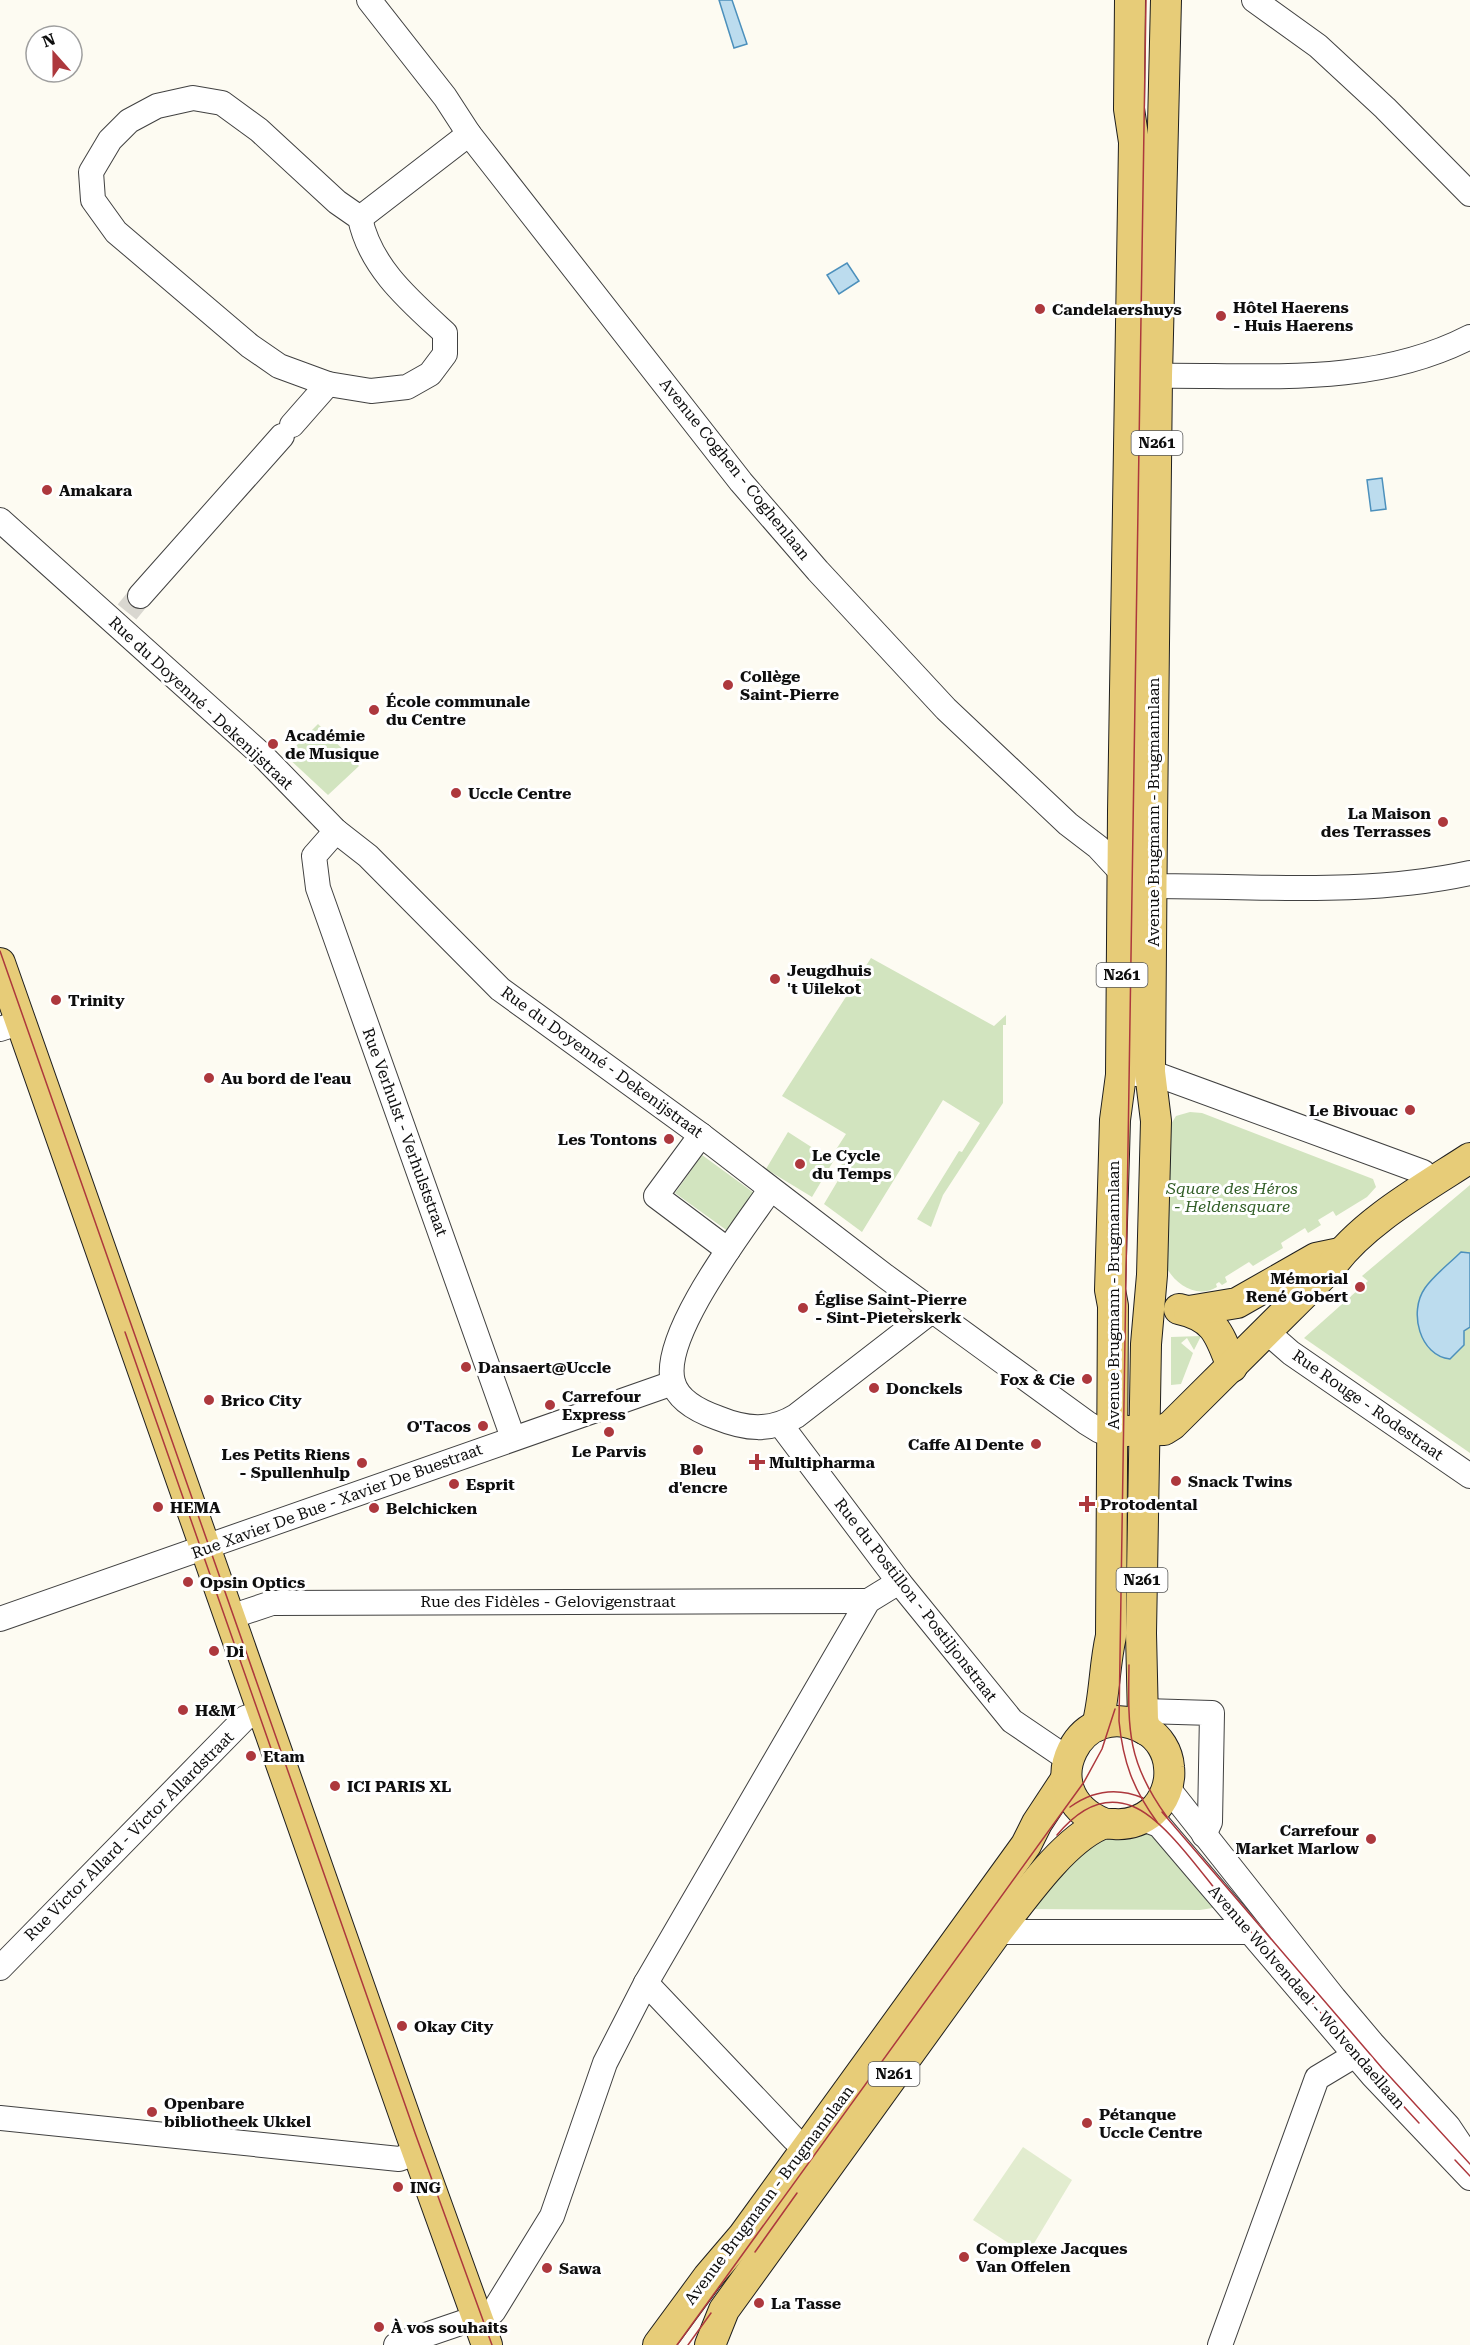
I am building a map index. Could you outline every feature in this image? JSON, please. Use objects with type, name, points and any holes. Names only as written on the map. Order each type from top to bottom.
[{"type":"main road","name":"Avenue Brugmann - Brugmannlaan","points":[[710,2345],[724,2310],[815,2158],[1026,1845],[1067,1769],[1076,1742],[1097,1726],[1104,1695],[1106,1657],[1111,1636],[1113,1306],[1110,1290],[1115,1120],[1136,1074],[1153,886],[1144,376],[1134,142],[1129,110],[1130,0]]},
{"type":"main road","name":"Avenue Brugmann - Brugmannlaan","points":[[1145,1721],[1141,1633],[1144,1429],[1146,1344],[1151,1306],[1156,1121],[1136,1074],[1123,874],[1144,376],[1166,0]]},
{"type":"main road","points":[[0,963],[10,1026],[206,1548],[488,2345]]},
{"type":"main road","points":[[1112,1430],[1164,1430],[1172,1425],[1330,1268],[1340,1253],[1389,1211],[1470,1158]]},
{"type":"main road","points":[[1113,1306],[1151,1306],[1189,1311],[1237,1303],[1316,1258],[1340,1253]]},
{"type":"main road","points":[[1189,1311],[1211,1324],[1222,1337],[1232,1367]]},
{"type":"main road","points":[[1067,1769],[1069,1792],[1076,1805],[1087,1815],[1103,1823],[1123,1825],[1143,1819],[1158,1805],[1167,1787],[1169,1767],[1166,1754],[1145,1721],[1134,1724],[1121,1721],[1097,1726]]},
{"type":"main road","name":"Avenue Brugmann - Brugmannlaan","points":[[658,2345],[708,2277],[815,2158],[1060,1856],[1079,1839],[1103,1823]]},
{"type":"street","name":"Avenue Coghen - Coghenlaan","points":[[369,0],[445,97],[469,134],[741,482],[818,571],[946,709],[1068,824],[1098,848],[1123,874],[1140,884],[1153,886],[1286,889],[1371,887],[1431,881],[1470,873]]},
{"type":"street","points":[[1254,0],[1318,46],[1409,130],[1470,194]]},
{"type":"street","points":[[193,98],[222,103],[259,130],[337,202],[360,218],[364,236],[394,285],[444,333],[445,354],[430,374],[407,387],[371,391],[328,384],[279,366],[250,346],[116,232],[93,200],[91,172],[110,140],[129,121],[157,106],[193,98]]},
{"type":"street","points":[[360,218],[469,134]]},
{"type":"street","points":[[1144,376],[1321,376],[1405,362],[1451,347],[1470,338]]},
{"type":"street","points":[[128,610],[328,384]]},
{"type":"street","name":"Rue du Doyenné - Dekenijstraat","points":[[0,519],[128,610],[336,831],[359,847],[500,989],[701,1135],[770,1190],[1095,1429],[1112,1430]]},
{"type":"street","name":"Rue Verhulst - Verhulststraat","points":[[336,831],[314,856],[318,888],[513,1438]]},
{"type":"street","points":[[1136,1074],[1423,1172],[1429,1183]]},
{"type":"street","points":[[701,1135],[656,1196],[728,1250]]},
{"type":"street","points":[[770,1190],[728,1250],[692,1309],[677,1342],[672,1363],[673,1383],[685,1401],[702,1412],[733,1424],[759,1428],[782,1425],[933,1310]]},
{"type":"street","name":"Rue Rouge - Rodestraat","points":[[1267,1332],[1291,1353],[1470,1476]]},
{"type":"street","name":"Rue Xavier De Bue - Xavier De Buestraat","points":[[0,1619],[673,1383]]},
{"type":"street","name":"Rue du Postillon - Postiljonstraat","points":[[782,1425],[899,1582],[1012,1721],[1067,1769]]},
{"type":"street","points":[[396,2345],[493,2312],[552,2216],[605,2063],[646,1983],[868,1601],[899,1582]]},
{"type":"street","name":"Rue des Fidèles - Gelovigenstraat","points":[[230,1617],[272,1603],[868,1601]]},
{"type":"street","name":"Rue Victor Allard - Victor Allardstraat","points":[[0,1968],[245,1718],[263,1712]]},
{"type":"street","points":[[1145,1721],[1212,1713],[1210,1821],[1204,1835]]},
{"type":"street","name":"Avenue Wolvendael - Wolvendaellaan","points":[[1167,1787],[1174,1792],[1364,2050],[1470,2178]]},
{"type":"street","name":"Avenue Wolvendael - Wolvendaellaan","points":[[1143,1819],[1159,1825],[1250,1932],[1364,2050],[1448,2126],[1470,2159]]},
{"type":"street","points":[[997,1932],[1250,1932]]},
{"type":"street","points":[[646,1983],[815,2158]]},
{"type":"street","points":[[1220,2345],[1317,2078],[1364,2050]]},
{"type":"street","points":[[0,2118],[399,2159],[418,2152]]},
{"type":"green space","points":[[318,724],[359,766],[328,795],[286,756]]},
{"type":"green space","points":[[871,958],[994,1026],[1006,1015],[1006,1025],[1003,1025],[1003,1103],[943,1195],[931,1227],[917,1219],[959,1151],[962,1152],[980,1123],[943,1100],[862,1232],[824,1204],[846,1167],[834,1160],[812,1197],[766,1169],[788,1132],[830,1159],[846,1134],[782,1096]]},
{"type":"green space","name":"Square des Héros - Heldensquare","points":[[1190,1112],[1202,1113],[1373,1179],[1376,1187],[1367,1197],[1336,1216],[1333,1211],[1318,1220],[1321,1225],[1308,1233],[1305,1228],[1281,1243],[1283,1248],[1253,1266],[1249,1262],[1225,1277],[1227,1282],[1222,1285],[1219,1282],[1216,1284],[1217,1287],[1209,1290],[1195,1291],[1181,1284],[1166,1267],[1168,1129],[1176,1116]]},
{"type":"green space","points":[[702,1155],[769,1204],[743,1242],[675,1193]]},
{"type":"green space","points":[[1470,1185],[1470,1453],[1304,1338],[1368,1281],[1362,1276]]},
{"type":"green space","points":[[1201,1336],[1194,1350],[1187,1338],[1181,1343],[1193,1353],[1181,1384],[1171,1385],[1171,1337]]},
{"type":"green space","points":[[1144,1828],[1157,1834],[1219,1907],[1200,1910],[1024,1909],[1096,1838]]},
{"type":"green space","points":[[1023,2147],[1072,2180],[1027,2255],[973,2220]]},
{"type":"water","points":[[719,0],[732,0],[747,44],[734,48]]},
{"type":"water","points":[[847,263],[859,281],[839,294],[827,275]]},
{"type":"water","points":[[1382,478],[1386,509],[1371,511],[1367,480]]},
{"type":"water","points":[[1461,1252],[1470,1253],[1470,1327],[1464,1331],[1464,1345],[1450,1359],[1440,1356],[1424,1342],[1418,1320],[1418,1309],[1425,1288]]},
{"type":"tunnel","points":[[127,612],[140,596]]},
{"type":"tram line","points":[[1146,0],[1119,1721],[1130,1774],[1157,1822]]},
{"type":"tram line","points":[[0,951],[415,2133],[492,2345]]},
{"type":"tram line","points":[[125,1332],[274,1757]]},
{"type":"tram line","points":[[1129,1665],[1130,1727],[1137,1762],[1144,1779],[1167,1817]]},
{"type":"tram line","points":[[677,2345],[1084,1782],[1102,1749],[1115,1709]]},
{"type":"tram line","points":[[1070,1807],[1087,1797],[1105,1792],[1124,1793],[1143,1798]]},
{"type":"tram line","points":[[1057,1835],[1072,1819],[1090,1807],[1110,1802],[1132,1806],[1157,1822],[1182,1848],[1296,1985],[1419,2123]]},
{"type":"tram line","points":[[1162,1812],[1382,2068],[1470,2164]]},
{"type":"tram line","points":[[1455,2160],[1470,2176]]},
{"type":"tram line","points":[[755,2252],[797,2193]]},
{"type":"tram line","points":[[688,2345],[711,2313]]},
{"type":"place","name":"Candelaershuys","points":[[1040,309]]},
{"type":"place","name":"Hôtel Haerens - Huis Haerens","points":[[1221,316]]},
{"type":"place","name":"Amakara","points":[[47,490]]},
{"type":"place","name":"Collège Saint-Pierre","points":[[728,685]]},
{"type":"place","name":"École communale du Centre","points":[[374,710]]},
{"type":"place","name":"Académie de Musique","points":[[273,744]]},
{"type":"place","name":"Uccle Centre","points":[[456,793]]},
{"type":"place","name":"La Maison des Terrasses","points":[[1443,822]]},
{"type":"place","name":"Jeugdhuis 't Uilekot","points":[[775,979]]},
{"type":"place","name":"Trinity","points":[[56,1000]]},
{"type":"place","name":"Au bord de l'eau","points":[[209,1078]]},
{"type":"place","name":"Le Bivouac","points":[[1410,1110]]},
{"type":"place","name":"Les Tontons","points":[[669,1139]]},
{"type":"place","name":"Le Cycle du Temps","points":[[800,1164]]},
{"type":"place","name":"Mémorial René Gobert","points":[[1360,1287]]},
{"type":"place","name":"Église Saint-Pierre - Sint-Pieterskerk","points":[[803,1308]]},
{"type":"place","name":"Dansaert@Uccle","points":[[466,1367]]},
{"type":"place","name":"Fox & Cie","points":[[1087,1379]]},
{"type":"place","name":"Donckels","points":[[874,1388]]},
{"type":"place","name":"Brico City","points":[[209,1400]]},
{"type":"place","name":"Carrefour Express","points":[[550,1405]]},
{"type":"place","name":"O'Tacos","points":[[483,1426]]},
{"type":"place","name":"Le Parvis","points":[[609,1432]]},
{"type":"place","name":"Caffe Al Dente","points":[[1036,1444]]},
{"type":"place","name":"Bleu d'encre","points":[[698,1450]]},
{"type":"place","name":"Multipharma","points":[[757,1462]]},
{"type":"place","name":"Les Petits Riens - Spullenhulp","points":[[362,1463]]},
{"type":"place","name":"Snack Twins","points":[[1176,1481]]},
{"type":"place","name":"Esprit","points":[[454,1484]]},
{"type":"place","name":"Protodental","points":[[1087,1504]]},
{"type":"place","name":"HEMA","points":[[158,1507]]},
{"type":"place","name":"Belchicken","points":[[374,1508]]},
{"type":"place","name":"Opsin Optics","points":[[188,1582]]},
{"type":"place","name":"Di","points":[[214,1651]]},
{"type":"place","name":"H&M","points":[[183,1710]]},
{"type":"place","name":"Etam","points":[[251,1756]]},
{"type":"place","name":"ICI PARIS XL","points":[[335,1786]]},
{"type":"place","name":"Carrefour Market Marlow","points":[[1371,1839]]},
{"type":"place","name":"Okay City","points":[[402,2026]]},
{"type":"place","name":"Openbare bibliotheek Ukkel","points":[[152,2112]]},
{"type":"place","name":"Pétanque Uccle Centre","points":[[1087,2123]]},
{"type":"place","name":"ING","points":[[398,2187]]},
{"type":"place","name":"Complexe Jacques Van Offelen","points":[[964,2257]]},
{"type":"place","name":"Sawa","points":[[547,2268]]},
{"type":"place","name":"La Tasse","points":[[759,2303]]},
{"type":"place","name":"À vos souhaits","points":[[379,2327]]}]
